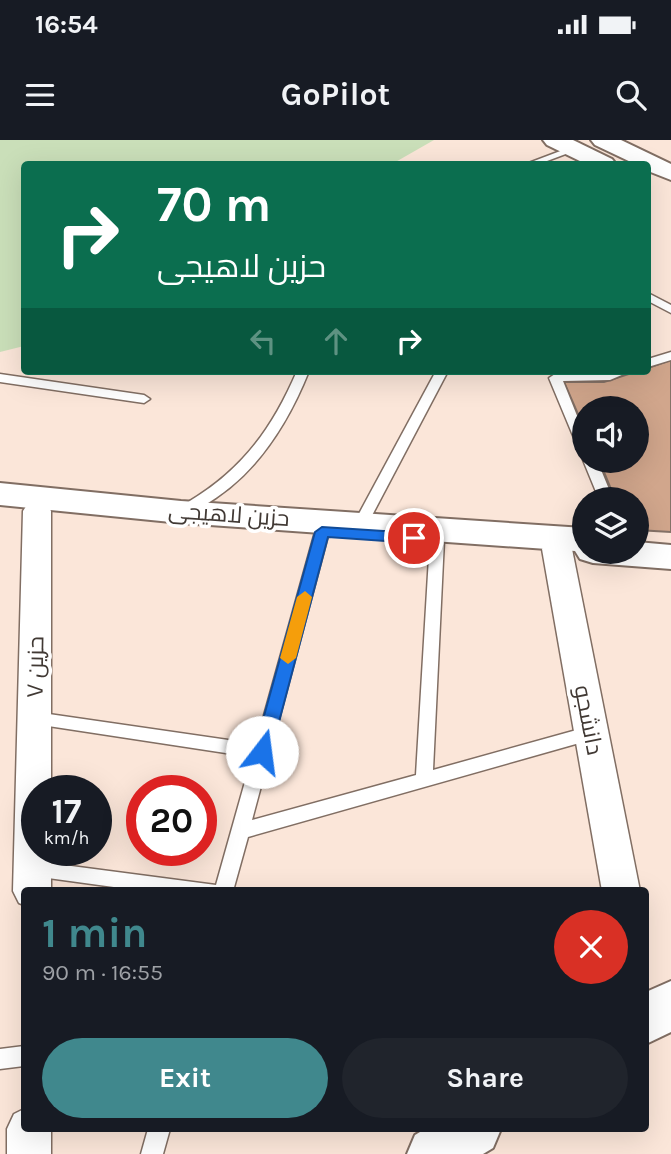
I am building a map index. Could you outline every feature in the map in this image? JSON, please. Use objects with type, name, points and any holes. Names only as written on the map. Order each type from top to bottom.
[{"type":"street","points":[[603,140],[646,161]]},
{"type":"street","points":[[565,145],[598,161]]},
{"type":"street","points":[[651,163],[671,173]]},
{"type":"street","points":[[651,189],[671,199]]},
{"type":"street","name":"حزین لاهیجی","points":[[0,494],[40,504],[322,532],[572,547]]},
{"type":"street","name":"حزین لاهیجی","points":[[0,507],[40,504],[361,523],[572,547]]},
{"type":"street","name":"حزین ۷","points":[[32,880],[40,504]]},
{"type":"street","points":[[649,545],[671,547]]},
{"type":"street","points":[[649,555],[671,557]]},
{"type":"street","name":"دانشجو","points":[[577,564],[592,733],[620,887]]},
{"type":"street","points":[[649,1018],[671,1004]]},
{"type":"street","points":[[29,1132],[29,1154]]},
{"type":"street","points":[[434,1154],[469,1132]]},
{"type":"lane","points":[[536,161],[565,145]]},
{"type":"lane","points":[[651,298],[671,310]]},
{"type":"lane","points":[[651,362],[671,356]]},
{"type":"lane","points":[[181,512],[219,490],[269,439],[291,401],[301,375]]},
{"type":"lane","points":[[361,523],[440,375]]},
{"type":"lane","points":[[572,418],[555,378],[613,375]]},
{"type":"lane","points":[[0,378],[144,399]]},
{"type":"lane","points":[[225,887],[322,532]]},
{"type":"lane","points":[[424,780],[437,540]]},
{"type":"lane","points":[[35,718],[262,752]]},
{"type":"lane","points":[[241,831],[592,733]]},
{"type":"lane","points":[[32,880],[145,887]]},
{"type":"lane","points":[[0,1059],[21,1056]]},
{"type":"lane","points":[[152,1154],[158,1132]]},
{"type":"green space","points":[[0,140],[434,140],[397,161],[21,161],[21,347],[0,352]]},
{"type":"building","points":[[671,360],[671,532],[649,531],[649,487],[610,487],[604,473],[649,473],[649,396],[572,396],[572,400],[564,382],[604,382],[626,375],[651,375],[651,367]]},
{"type":"slow traffic","points":[[288,658],[305,597]]},
{"type":"route","points":[[262,752],[322,532],[414,538]]}]
